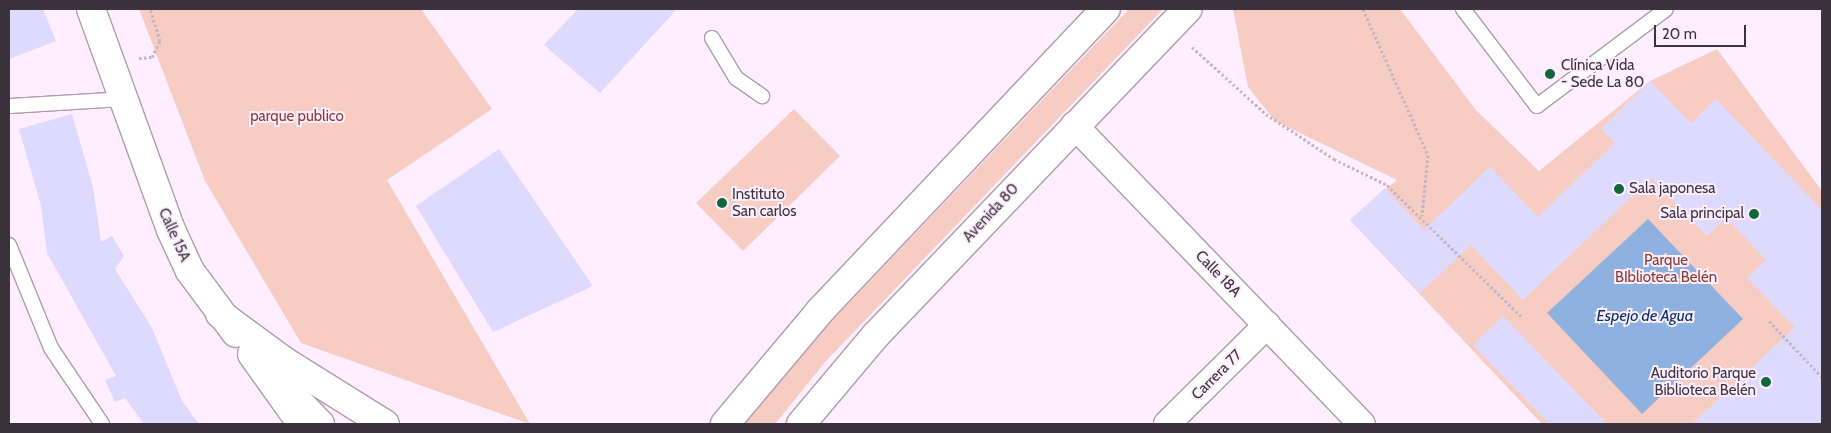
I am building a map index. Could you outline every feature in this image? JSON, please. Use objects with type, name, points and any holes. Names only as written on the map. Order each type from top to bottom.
[{"type":"main road","name":"Calle 15A","points":[[92,9],[108,62],[171,230],[190,271],[220,314],[252,354],[320,424]]},
{"type":"main road","points":[[725,424],[820,310],[1106,9]]},
{"type":"main road","name":"Avenida 80","points":[[806,421],[876,335],[1074,125],[1188,9]]},
{"type":"main road","points":[[220,314],[284,361],[385,424]]},
{"type":"main road","points":[[252,354],[302,424]]},
{"type":"street","name":"Calle 18A","points":[[1074,125],[1362,424]]},
{"type":"street","name":"Carrera 77","points":[[1167,424],[1267,325]]},
{"type":"lane","points":[[1463,9],[1537,106],[1666,9]]},
{"type":"lane","points":[[712,38],[736,78],[762,96]]},
{"type":"lane","points":[[9,106],[123,98]]},
{"type":"lane","points":[[9,245],[51,348],[102,424]]},
{"type":"path","points":[[108,62],[152,57],[160,42],[150,9]]},
{"type":"path","points":[[1363,9],[1428,155],[1422,216]]},
{"type":"path","points":[[1189,45],[1266,114],[1334,159],[1387,185],[1422,216],[1522,317]]},
{"type":"path","points":[[1769,321],[1822,377]]},
{"type":"green space","name":"parque publico","points":[[139,9],[421,9],[492,109],[387,180],[530,424],[301,343],[205,181]]},
{"type":"green space","points":[[1129,9],[1163,9],[826,361],[775,424],[742,424],[807,347]]},
{"type":"green space","name":"Parque BIblioteca Belén","points":[[1233,9],[1400,9],[1476,110],[1539,171],[1650,81],[1717,49],[1822,191],[1822,424],[1542,424],[1350,220],[1397,180],[1275,121],[1248,87]]},
{"type":"green space","points":[[794,109],[840,156],[743,251],[696,203]]},
{"type":"water","name":"Espejo de Agua","points":[[1648,219],[1743,319],[1642,414],[1547,313]]},
{"type":"building","points":[[9,9],[43,9],[56,41],[9,59]]},
{"type":"building","points":[[578,9],[677,9],[600,93],[544,45]]},
{"type":"building","points":[[1650,81],[1691,123],[1716,99],[1822,210],[1822,424],[1692,424],[1795,327],[1747,278],[1766,260],[1726,218],[1707,236],[1651,178],[1523,300],[1471,245],[1420,293],[1350,220],[1385,188],[1424,230],[1490,167],[1538,217],[1615,143],[1601,129]]},
{"type":"building","points":[[72,114],[93,187],[101,242],[112,236],[124,256],[115,269],[152,328],[182,401],[199,424],[144,424],[125,398],[115,402],[105,380],[116,376],[47,253],[41,206],[19,129]]},
{"type":"building","points":[[499,149],[593,286],[493,332],[416,206]]},
{"type":"building","points":[[1503,316],[1607,424],[1549,424],[1473,345]]},
{"type":"place","name":"Clínica Vida - Sede La 80","points":[[1550,74]]},
{"type":"place","name":"Sala japonesa","points":[[1619,189]]},
{"type":"place","name":"Instituto San carlos","points":[[722,203]]},
{"type":"place","name":"Sala principal","points":[[1754,214]]},
{"type":"place","name":"Auditorio Parque Biblioteca Belén","points":[[1766,382]]}]
